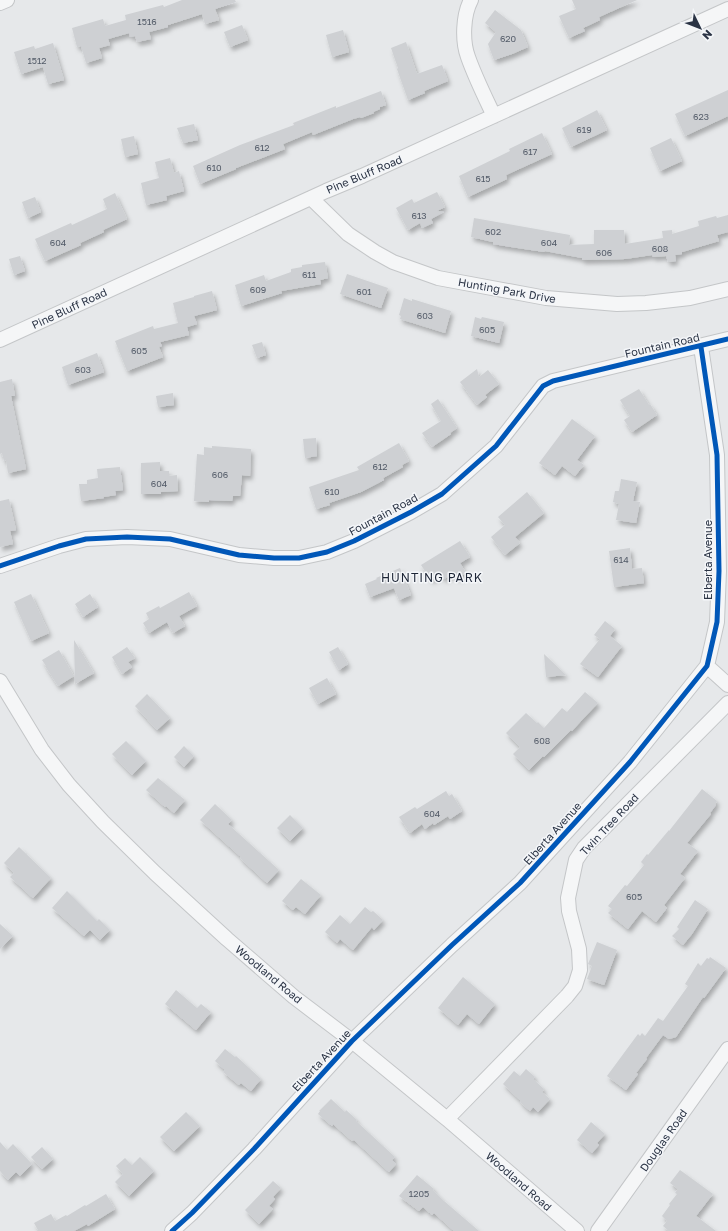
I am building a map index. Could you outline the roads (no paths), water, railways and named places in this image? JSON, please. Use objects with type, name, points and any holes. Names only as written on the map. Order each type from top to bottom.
[{"type":"street","points":[[0,3],[7,0]]},
{"type":"street","points":[[471,0],[464,22],[467,56],[494,116]]},
{"type":"street","name":"Pine Bluff Road","points":[[0,340],[728,9]]},
{"type":"street","name":"Hunting Park Drive","points":[[311,198],[348,234],[375,252],[393,262],[438,278],[546,298],[617,304],[646,303],[690,298],[728,289]]},
{"type":"street","name":"Fountain Road","points":[[0,566],[59,546],[86,539],[127,537],[170,539],[239,554],[274,558],[299,558],[327,552],[354,541],[411,512],[442,494],[496,446],[543,386],[553,381],[701,347],[728,339]]},
{"type":"street","name":"Elberta Avenue","points":[[172,1231],[192,1213],[254,1149],[352,1041],[452,945],[520,883],[630,762],[707,666],[716,622],[719,571],[717,455],[701,347]]},
{"type":"street","points":[[707,666],[728,685]]},
{"type":"street","name":"Woodland Road","points":[[0,681],[42,750],[69,785],[103,822],[155,873],[227,939],[294,997],[352,1041],[447,1118],[577,1231]]},
{"type":"street","name":"Twin Tree Road","points":[[447,1118],[576,986],[580,970],[579,949],[569,911],[568,898],[576,860],[584,848],[728,703]]},
{"type":"street","name":"Douglas Road","points":[[598,1231],[728,1049]]},
{"type":"district","name":"HUNTING PARK","points":[[432,577]]}]
